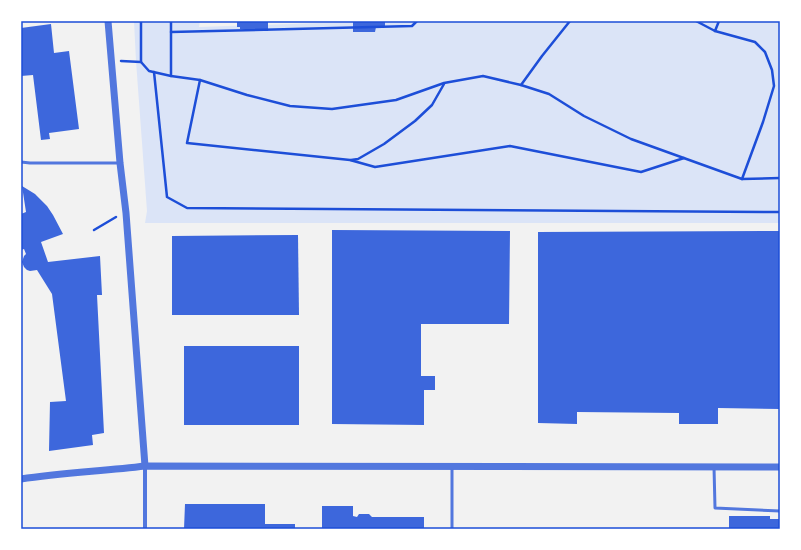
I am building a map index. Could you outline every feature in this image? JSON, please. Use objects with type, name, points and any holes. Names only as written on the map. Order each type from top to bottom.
[{"type":"street","points":[[108,21],[120,163],[126,212],[146,466],[145,529]]},
{"type":"street","points":[[21,479],[146,466],[780,467]]},
{"type":"lane","points":[[21,162],[120,163]]},
{"type":"lane","points":[[452,466],[452,529]]},
{"type":"lane","points":[[714,467],[715,508],[780,511]]},
{"type":"path","points":[[141,21],[141,62],[149,71],[200,80],[247,95],[290,106],[332,109],[396,100],[444,83],[483,76],[521,85],[549,94],[584,116],[632,139],[742,179],[780,178]]},
{"type":"path","points":[[171,21],[171,76]]},
{"type":"path","points":[[171,32],[412,26],[417,21]]},
{"type":"path","points":[[521,85],[570,21]]},
{"type":"path","points":[[696,21],[715,31],[755,42],[765,52],[772,70],[774,86],[742,179]]},
{"type":"path","points":[[715,31],[719,21]]},
{"type":"path","points":[[112,61],[141,62]]},
{"type":"path","points":[[154,72],[167,197],[187,208],[780,212]]},
{"type":"path","points":[[200,80],[187,143],[350,160],[375,167],[510,146],[641,172],[684,158]]},
{"type":"path","points":[[350,160],[358,159],[384,144],[414,121],[432,105],[444,83]]},
{"type":"path","points":[[94,230],[126,212]]},
{"type":"shaded area","points":[[134,21],[200,21],[199,27],[380,21],[780,21],[780,223],[145,223],[147,211]]},
{"type":"building","points":[[237,21],[268,21],[268,31],[246,31],[246,29],[240,29],[240,27],[237,27]]},
{"type":"building","points":[[353,21],[385,21],[385,27],[376,27],[375,32],[353,32]]},
{"type":"building","points":[[51,24],[54,53],[69,51],[79,129],[49,133],[50,139],[41,140],[33,75],[21,76],[21,28]]},
{"type":"building","points":[[22,186],[35,194],[47,206],[63,234],[41,242],[48,262],[100,256],[102,295],[97,295],[104,433],[92,435],[93,445],[49,451],[50,402],[66,401],[52,294],[37,270],[27,270],[22,262],[26,254],[24,249],[21,250],[21,214],[26,212]]},
{"type":"building","points":[[332,230],[510,231],[509,324],[421,324],[421,376],[435,376],[435,390],[424,390],[424,425],[332,424]]},
{"type":"building","points":[[780,231],[780,409],[718,408],[718,424],[679,424],[679,413],[577,412],[577,424],[538,423],[538,232]]},
{"type":"building","points":[[298,235],[299,315],[172,315],[172,236]]},
{"type":"building","points":[[184,346],[299,346],[299,425],[184,425]]},
{"type":"building","points":[[185,504],[265,504],[265,524],[295,524],[295,529],[184,529]]},
{"type":"building","points":[[322,506],[353,506],[353,516],[357,517],[359,514],[369,514],[372,517],[424,517],[424,529],[322,529]]},
{"type":"building","points":[[729,516],[770,516],[770,519],[780,519],[780,529],[729,529]]}]
